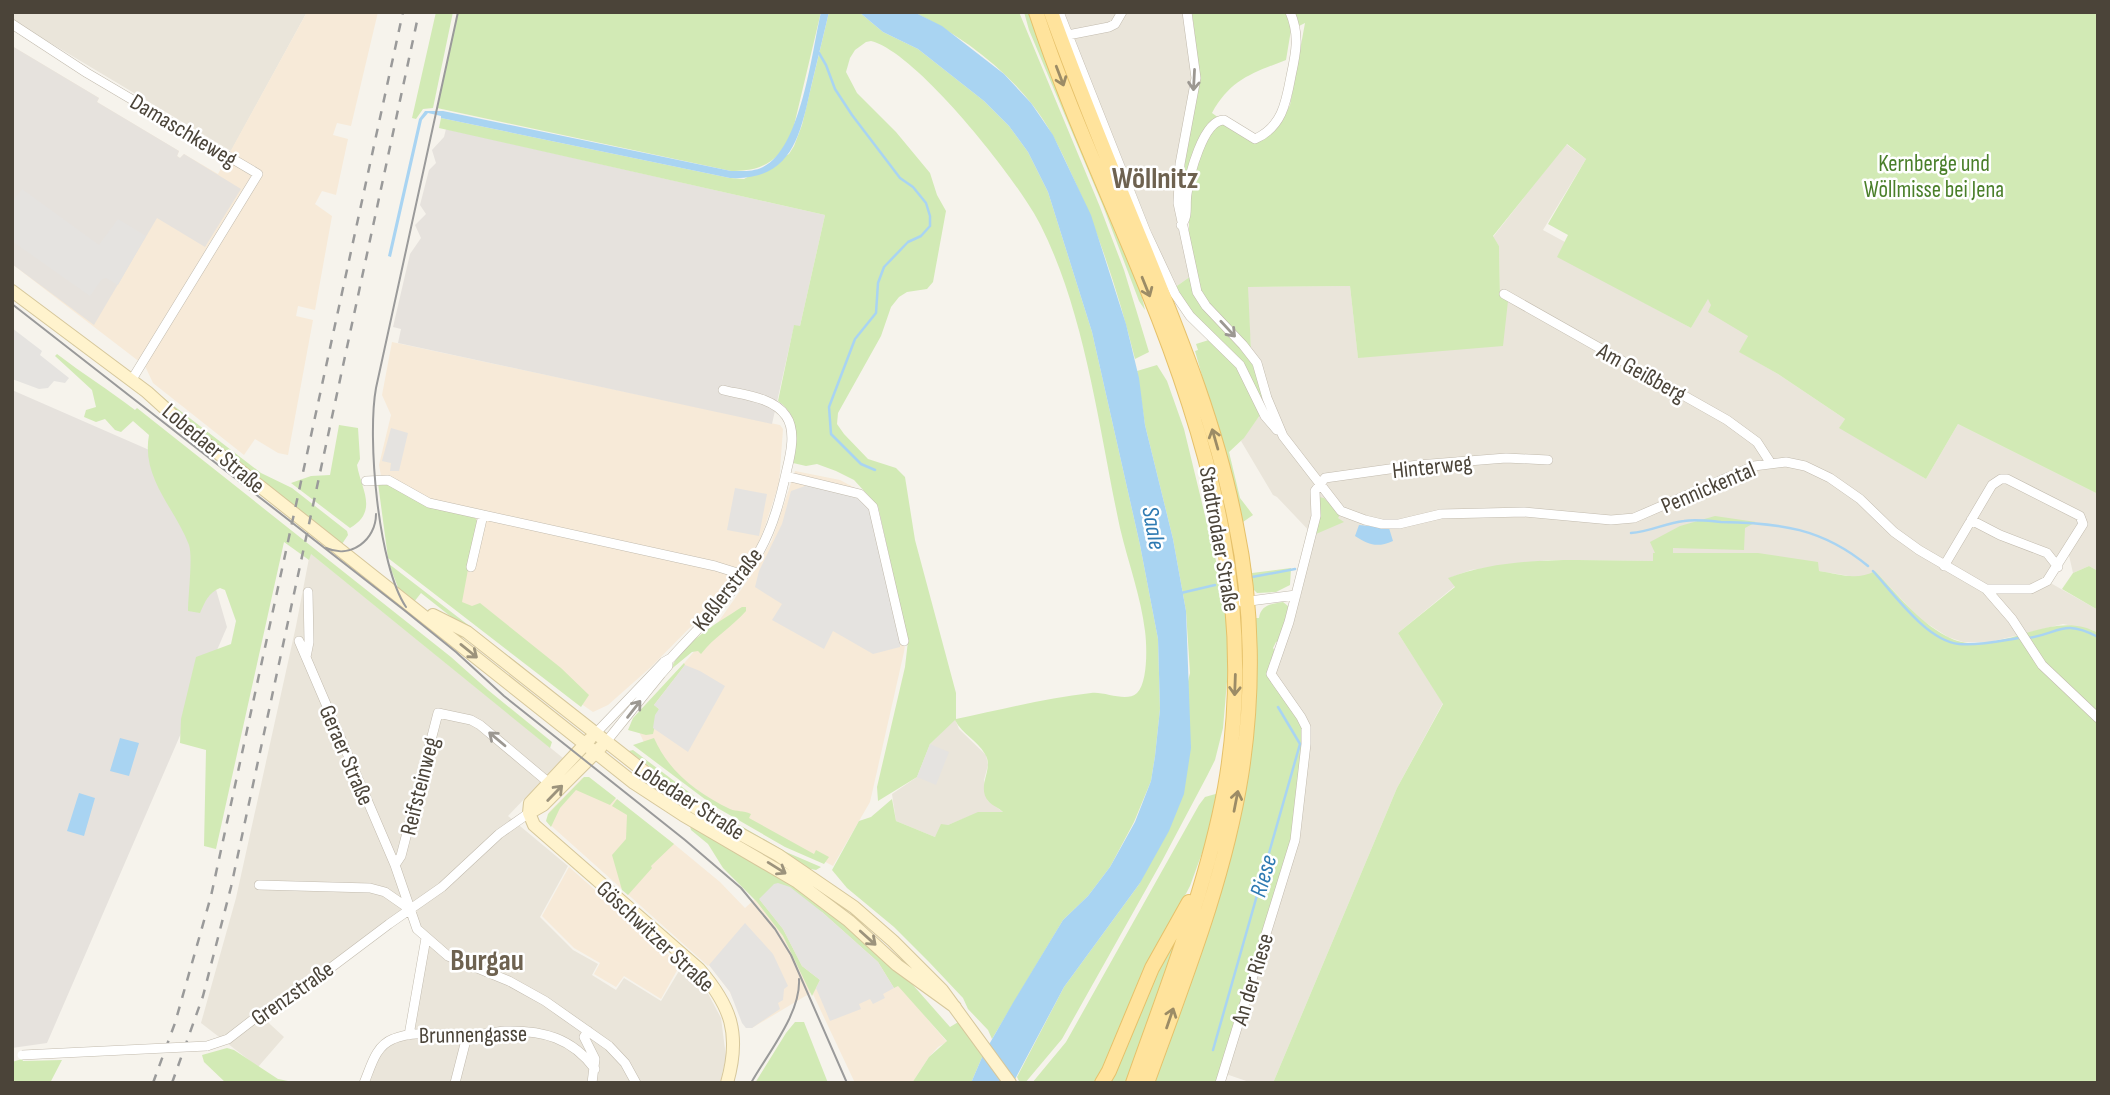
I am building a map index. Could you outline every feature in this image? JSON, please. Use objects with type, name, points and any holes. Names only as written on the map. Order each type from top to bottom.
[{"type":"main road","name":"Stadtrodaer Straße","points":[[1036,12],[1073,110],[1149,292],[1189,401],[1240,603],[1233,727],[1218,819],[1202,880],[1133,1083]]},
{"type":"main road","name":"Stadtrodaer Straße","points":[[1051,12],[1175,326],[1210,423],[1236,524],[1248,707],[1243,764],[1232,821],[1208,907],[1147,1083]]},
{"type":"main road","name":"Lobedaer Straße","points":[[12,290],[157,401],[189,430],[590,748],[666,805],[796,881],[849,921],[897,965],[955,1007]]},
{"type":"main road","name":"Lobedaer Straße","points":[[414,607],[467,632],[675,795],[778,855],[853,907],[914,961],[942,990],[1010,1083]]},
{"type":"main road","name":"Keßlerstraße","points":[[529,813],[530,803],[548,782],[601,738]]},
{"type":"main road","name":"Keßlerstraße","points":[[529,813],[543,806],[590,748]]},
{"type":"main road","name":"Göschwitzer Straße","points":[[529,813],[534,825],[699,969],[717,991],[728,1014],[734,1042],[727,1083]]},
{"type":"main road","points":[[1102,1083],[1152,968],[1202,880]]},
{"type":"street","points":[[1059,12],[1146,232],[1175,294],[1190,316],[1240,365],[1265,416],[1283,436]]},
{"type":"street","points":[[1068,35],[1109,27],[1115,24],[1122,12]]},
{"type":"street","points":[[1187,12],[1196,78],[1177,187],[1181,225],[1197,292],[1206,306],[1257,363],[1267,398],[1283,436]]},
{"type":"street","points":[[1181,225],[1186,219],[1187,190],[1202,143],[1211,125],[1218,120],[1224,120],[1255,139],[1267,133],[1286,107],[1297,44],[1297,29],[1290,12]]},
{"type":"street","name":"Damaschkeweg","points":[[12,24],[258,174],[131,381]]},
{"type":"street","name":"Am Geißberg","points":[[1504,294],[1735,425],[1757,442],[1770,462]]},
{"type":"street","name":"Keßlerstraße","points":[[601,738],[621,727],[668,666],[668,661],[744,575],[768,534],[786,476],[791,436],[787,417],[771,403],[723,390]]},
{"type":"street","name":"Pennickental","points":[[1283,436],[1341,511],[1381,524],[1399,524],[1441,514],[1524,512],[1611,520],[1634,518],[1733,474],[1770,462],[1805,466],[1830,478],[1860,499],[1894,532],[1944,566],[1986,589],[2012,619],[2042,665],[2098,718]]},
{"type":"street","name":"Hinterweg","points":[[1320,484],[1325,478],[1342,474],[1379,472],[1418,465],[1506,458],[1548,460]]},
{"type":"street","points":[[786,476],[860,494],[873,507],[904,641]]},
{"type":"street","points":[[1944,566],[1992,485],[2001,478],[2080,516],[2083,524],[2047,581],[2031,589],[1986,589]]},
{"type":"street","points":[[366,481],[388,480],[429,503],[715,566],[744,575]]},
{"type":"street","points":[[1240,603],[1296,595],[1316,516],[1315,491],[1320,484]]},
{"type":"street","points":[[471,567],[483,515]]},
{"type":"street","points":[[1971,520],[2000,535],[2047,553],[2058,567]]},
{"type":"street","points":[[306,657],[309,642],[308,592]]},
{"type":"street","name":"An der Riese","points":[[1220,1083],[1295,840],[1306,727],[1271,674],[1281,650],[1296,595]]},
{"type":"street","name":"Geraer Straße","points":[[299,641],[395,865],[409,909]]},
{"type":"street","name":"Reifsteinweg","points":[[395,865],[401,856],[438,713],[471,720],[480,725],[548,782]]},
{"type":"street","name":"Keßlerstraße","points":[[409,909],[442,887],[499,834],[529,813]]},
{"type":"street","points":[[259,886],[370,888],[385,892],[409,909],[414,924],[442,952],[528,991],[588,1031],[609,1046],[625,1063],[636,1083]]},
{"type":"street","name":"Grenzstraße","points":[[17,1055],[207,1046],[228,1039],[259,1015],[300,990],[409,909]]},
{"type":"street","points":[[409,1035],[426,938]]},
{"type":"street","name":"Brunnengasse","points":[[364,1083],[381,1047],[393,1039],[409,1035],[467,1036],[527,1031],[577,1048],[595,1069]]},
{"type":"street","points":[[588,1031],[584,1037],[594,1054],[592,1083]]},
{"type":"street","points":[[455,1083],[467,1036]]},
{"type":"shaded area","points":[[12,12],[307,12],[231,151],[12,20]]},
{"type":"shaded area","points":[[307,12],[378,12],[351,126],[337,123],[333,135],[348,139],[336,195],[322,191],[315,204],[332,216],[315,310],[298,306],[296,316],[313,320],[288,455],[278,453],[255,439],[244,455],[153,383],[145,366],[12,264],[12,46],[99,98],[97,102],[179,151],[177,156],[180,158],[184,154],[218,174]]},
{"type":"shaded area","points":[[1063,12],[1185,12],[1192,75],[1176,186],[1176,216],[1191,276],[1174,288]]},
{"type":"shaded area","points":[[12,46],[99,98],[97,102],[179,151],[177,156],[180,158],[184,154],[241,189],[205,247],[157,218],[94,325],[12,264]]},
{"type":"shaded area","points":[[446,129],[825,215],[800,326],[794,326],[772,424],[398,343],[401,329],[393,327],[410,254],[421,238],[415,225],[426,214],[420,205],[429,170],[436,163],[432,150],[444,137]]},
{"type":"shaded area","points":[[1566,144],[1586,159],[1543,230],[1576,248],[1569,262],[1691,328],[1708,298],[1749,334],[1740,352],[1845,419],[1840,427],[1926,479],[1958,424],[2098,494],[2098,571],[2089,566],[2073,573],[2068,551],[2047,581],[2098,610],[2098,633],[2063,624],[1990,642],[1963,642],[1948,637],[1920,619],[1875,571],[1865,577],[1855,577],[1653,554],[1654,561],[1548,560],[1471,570],[1449,578],[1455,586],[1398,633],[1443,703],[1397,788],[1273,1083],[1252,1083],[1226,1074],[1245,1009],[1274,674],[1314,536],[1273,495],[1241,441],[1260,415],[1274,421],[1251,350],[1247,287],[1350,286],[1358,357],[1500,297],[1499,246],[1493,237]]},
{"type":"shaded area","points":[[22,189],[99,245],[118,219],[146,236],[118,285],[106,278],[102,279],[90,296],[12,241],[12,202]]},
{"type":"shaded area","points":[[12,328],[42,351],[40,355],[69,378],[65,383],[54,381],[48,388],[39,389],[12,379]]},
{"type":"shaded area","points":[[392,342],[780,425],[783,429],[779,484],[759,544],[734,583],[651,667],[608,705],[593,712],[577,701],[395,551],[379,465],[391,415],[382,395]]},
{"type":"shaded area","points":[[12,390],[179,463],[227,627],[47,1043],[12,1048]]},
{"type":"shaded area","points":[[391,428],[408,433],[399,471],[390,471],[391,463],[382,461]]},
{"type":"shaded area","points":[[795,471],[840,480],[857,489],[906,636],[870,802],[833,866],[706,798],[646,747],[636,725],[646,708],[714,628],[752,574],[772,540]]},
{"type":"shaded area","points":[[808,485],[860,498],[870,509],[900,637],[900,647],[873,654],[833,631],[824,649],[772,620],[782,604],[755,587],[759,571],[782,524],[791,491]]},
{"type":"shaded area","points":[[735,488],[767,494],[759,536],[727,530]]},
{"type":"shaded area","points":[[310,553],[563,758],[508,816],[568,866],[540,917],[573,950],[598,964],[592,975],[616,990],[624,978],[661,1001],[682,966],[705,988],[721,1018],[726,1057],[720,1083],[369,1083],[378,1057],[387,1046],[408,1038],[429,945],[410,910],[258,1013],[284,1037],[258,1067],[201,1023],[236,898]]},
{"type":"shaded area","points":[[685,665],[725,686],[688,752],[653,728],[659,709],[654,705]]},
{"type":"shaded area","points":[[955,719],[959,729],[986,755],[988,765],[984,780],[988,801],[1003,812],[970,816],[948,825],[935,837],[896,821],[892,794],[917,777],[930,744]]},
{"type":"shaded area","points":[[930,744],[949,752],[936,785],[917,777]]},
{"type":"shaded area","points":[[587,777],[720,882],[745,908],[776,880],[852,930],[947,1042],[929,1057],[912,1083],[855,1083],[812,992],[752,1028],[746,1028],[730,992],[709,965],[547,822],[549,812],[582,778]]},
{"type":"shaded area","points":[[569,867],[680,965],[661,999],[624,976],[616,987],[594,974],[600,963],[574,948],[542,916]]},
{"type":"shaded area","points":[[778,883],[790,887],[822,912],[878,962],[894,988],[883,994],[885,998],[873,1004],[870,999],[859,1004],[861,1009],[830,1021],[816,988],[820,980],[802,966],[783,929],[759,899]]},
{"type":"shaded area","points":[[745,923],[773,954],[788,986],[784,989],[783,1000],[778,1003],[780,1009],[752,1028],[746,1028],[742,1023],[730,992],[709,965]]},
{"type":"green space","points":[[436,12],[453,12],[433,108],[423,109],[416,119],[412,118]]},
{"type":"green space","points":[[458,12],[821,12],[792,134],[787,143],[775,158],[760,167],[731,171],[437,108]]},
{"type":"green space","points":[[829,12],[859,12],[883,32],[918,49],[984,101],[1009,126],[1028,152],[1048,192],[1092,332],[1140,545],[1158,639],[1160,709],[1151,781],[1134,822],[1110,867],[1088,896],[1063,920],[992,1039],[988,1030],[968,1009],[963,998],[929,962],[894,927],[847,888],[832,870],[859,821],[871,817],[892,799],[896,821],[935,837],[941,824],[948,825],[978,812],[1003,812],[985,796],[984,784],[988,766],[985,754],[955,720],[930,744],[917,777],[878,801],[877,787],[905,667],[908,641],[878,506],[854,480],[817,464],[806,466],[793,463],[796,437],[794,421],[778,401],[794,325],[800,326],[825,215],[439,128],[441,118],[744,179],[789,154],[802,125]],"holes":[[[871,41],[891,50],[939,93],[990,151],[1030,206],[1056,261],[1090,374],[1120,528],[1143,618],[1145,673],[1141,688],[1132,696],[1097,693],[1074,695],[956,719],[956,693],[915,540],[905,477],[896,468],[868,459],[837,424],[838,413],[881,336],[891,307],[907,292],[927,289],[933,282],[946,211],[930,173],[896,132],[857,93],[846,72],[855,50],[866,42]]]},
{"type":"green space","points":[[914,12],[1019,12],[1100,207],[1124,270],[1149,352],[1135,359],[1091,218],[1043,119],[1019,89],[992,63],[947,30]]},
{"type":"green space","points":[[1024,12],[1031,12],[1140,289],[1145,310],[1139,301]]},
{"type":"green space","name":"Kernberge und Wöllmisse bei Jena","points":[[1192,12],[2098,12],[2098,494],[1958,424],[1926,479],[1839,428],[1845,419],[1778,374],[1739,352],[1748,336],[1708,312],[1711,305],[1708,299],[1691,328],[1557,257],[1568,235],[1548,224],[1586,159],[1567,144],[1493,236],[1499,246],[1500,297],[1508,301],[1503,346],[1358,358],[1350,286],[1248,287],[1251,350],[1203,296],[1196,277],[1189,239],[1189,219],[1180,187],[1200,80]],"holes":[[[1305,23],[1290,105],[1282,120],[1253,142],[1212,113],[1234,85],[1252,74],[1286,60],[1291,30]]]},
{"type":"green space","points":[[1191,276],[1193,287],[1252,363],[1270,415],[1249,377],[1188,311],[1174,288]]},
{"type":"green space","points":[[1212,339],[1236,364],[1260,415],[1244,438],[1229,452],[1240,498],[1253,515],[1243,522],[1252,573],[1291,568],[1290,585],[1276,592],[1257,593],[1253,589],[1223,450],[1195,351],[1198,350],[1196,344]]},
{"type":"green space","points":[[57,354],[135,410],[137,408],[451,657],[552,742],[550,748],[311,554],[309,560],[284,542],[216,849],[204,846],[206,750],[180,743],[181,719],[196,657],[231,644],[236,621],[225,590],[220,588],[210,595],[200,613],[188,611],[189,545],[154,479],[148,451],[149,435],[133,421],[121,432],[115,430],[105,419],[96,422],[84,417],[86,410],[96,407],[92,390],[55,356]]},
{"type":"green space","points":[[1157,365],[1167,381],[1184,429],[1226,602],[1229,658],[1223,728],[1215,760],[1207,776],[1062,1039],[1025,1083],[1020,1083],[1017,1077],[1064,987],[1140,883],[1190,673],[1186,611],[1173,539],[1145,425],[1137,371]]},
{"type":"green space","points":[[152,389],[261,473],[292,488],[347,531],[348,535],[342,544],[189,425]]},
{"type":"green space","points":[[339,425],[358,428],[360,459],[357,465],[366,499],[364,514],[350,528],[291,483],[311,476],[330,475]]},
{"type":"green space","points":[[378,483],[396,485],[474,516],[477,521],[462,602],[472,606],[480,603],[561,668],[589,695],[581,707],[388,558]]},
{"type":"green space","points":[[1319,497],[1324,498],[1344,522],[1316,534]]},
{"type":"green space","points":[[1715,516],[1756,522],[1745,528],[1744,550],[1673,548],[1673,553],[1758,553],[1818,562],[1819,571],[1841,575],[1861,576],[1875,571],[1926,623],[1946,636],[1965,642],[2003,640],[2060,625],[2079,626],[2098,633],[2098,1083],[1273,1083],[1397,788],[1443,704],[1398,633],[1455,587],[1448,578],[1472,570],[1523,562],[1653,561],[1655,553],[1650,542],[1680,526]]},
{"type":"green space","points":[[389,564],[524,668],[507,661],[421,593],[414,602],[399,590]]},
{"type":"green space","points":[[2089,566],[2098,571],[2098,610],[2062,589],[2073,573]]},
{"type":"green space","points":[[1283,602],[1288,606],[1289,613],[1280,641],[1276,642],[1273,648],[1276,653],[1268,674],[1303,726],[1304,740],[1293,842],[1216,1083],[1152,1083],[1206,927],[1257,654],[1255,618],[1259,618],[1267,606]]},
{"type":"green space","points":[[742,607],[746,607],[746,611],[701,654],[698,651],[692,652],[669,671],[692,642]]},
{"type":"green space","points":[[684,663],[654,705],[659,709],[653,734],[628,730],[633,718]]},
{"type":"green space","points":[[654,738],[676,771],[706,796],[730,809],[751,814],[749,818],[814,854],[816,850],[829,857],[824,864],[785,847],[714,806],[633,745]]},
{"type":"green space","points":[[633,750],[710,808],[786,852],[821,867],[816,870],[806,868],[703,807],[629,751]]},
{"type":"green space","points":[[584,777],[589,777],[616,798],[610,805],[576,790],[560,808],[551,827],[546,821],[548,814]]},
{"type":"green space","points":[[1219,793],[1213,823],[1190,886],[1157,949],[1098,1083],[1032,1083],[1066,1042],[1199,805],[1205,797]]},
{"type":"green space","points":[[617,799],[674,844],[651,866],[628,895],[622,890],[612,855],[626,839],[627,815],[612,806]]},
{"type":"green space","points":[[690,826],[811,895],[905,976],[950,1027],[960,1021],[983,1055],[971,1083],[912,1083],[929,1057],[947,1041],[898,986],[894,988],[878,962],[822,912],[760,900],[783,929],[802,966],[820,980],[812,996],[783,936],[757,902],[723,868],[708,844],[691,830]]},
{"type":"green space","points":[[1187,913],[1127,1083],[1108,1083],[1152,979]]},
{"type":"green space","points":[[795,1022],[804,1022],[828,1083],[755,1083],[786,1033]]},
{"type":"green space","points":[[227,1048],[278,1079],[298,1083],[226,1083],[204,1062],[202,1055]]},
{"type":"green space","points":[[22,1059],[62,1060],[50,1083],[12,1083],[12,1062]]},
{"type":"water","points":[[821,12],[829,12],[797,139],[780,164],[767,172],[751,177],[730,178],[441,118],[428,113],[422,120],[391,257],[388,256],[419,119],[425,111],[443,111],[731,171],[755,170],[776,157],[796,120]]},
{"type":"water","name":"Saale","points":[[859,12],[914,12],[942,26],[1004,74],[1031,103],[1053,135],[1091,215],[1126,324],[1186,611],[1191,748],[1184,794],[1169,831],[1140,883],[1064,987],[1013,1083],[971,1083],[983,1055],[1063,920],[1088,896],[1110,867],[1135,822],[1151,781],[1155,756],[1160,709],[1158,639],[1140,545],[1092,332],[1048,192],[1028,152],[1009,126],[984,101],[918,49],[883,32]]},
{"type":"water","points":[[1359,525],[1389,528],[1393,541],[1378,545],[1365,542],[1355,536]]},
{"type":"water","points":[[120,738],[139,743],[129,776],[110,771]]},
{"type":"water","points":[[79,793],[95,798],[84,836],[67,831]]},
{"type":"waterway","points":[[819,53],[835,89],[852,115],[900,178],[913,187],[926,203],[930,216],[930,226],[921,236],[908,242],[884,267],[878,283],[876,313],[855,339],[829,407],[831,434],[861,464],[875,470]]},
{"type":"waterway","points":[[1631,533],[1693,520],[1781,526],[1834,543],[1868,566]]},
{"type":"waterway","points":[[1252,577],[1295,569]]},
{"type":"waterway","points":[[1873,571],[1923,626],[1947,641],[1974,644],[2019,638]]},
{"type":"waterway","points":[[1181,593],[1215,585]]},
{"type":"waterway","points":[[2029,638],[2069,628],[2098,637]]},
{"type":"waterway","name":"Riese","points":[[1213,1050],[1300,744],[1278,707]]},
{"type":"tram line","points":[[406,607],[396,588],[382,533],[374,468],[374,410],[376,388],[458,12]]},
{"type":"tram line","points":[[12,304],[404,610],[504,696],[741,888],[775,929],[791,955],[847,1083]]},
{"type":"tram line","points":[[326,548],[344,551],[360,545],[372,532],[376,514]]},
{"type":"tram line","points":[[751,1083],[789,1019],[795,1005],[799,979]]},
{"type":"railway","points":[[153,1083],[175,1023],[211,896],[403,12]]},
{"type":"railway","points":[[172,1083],[203,996],[231,887],[419,12]]},
{"type":"district","name":"Wöllnitz","points":[[1155,178]]},
{"type":"district","name":"Burgau","points":[[487,960]]}]
